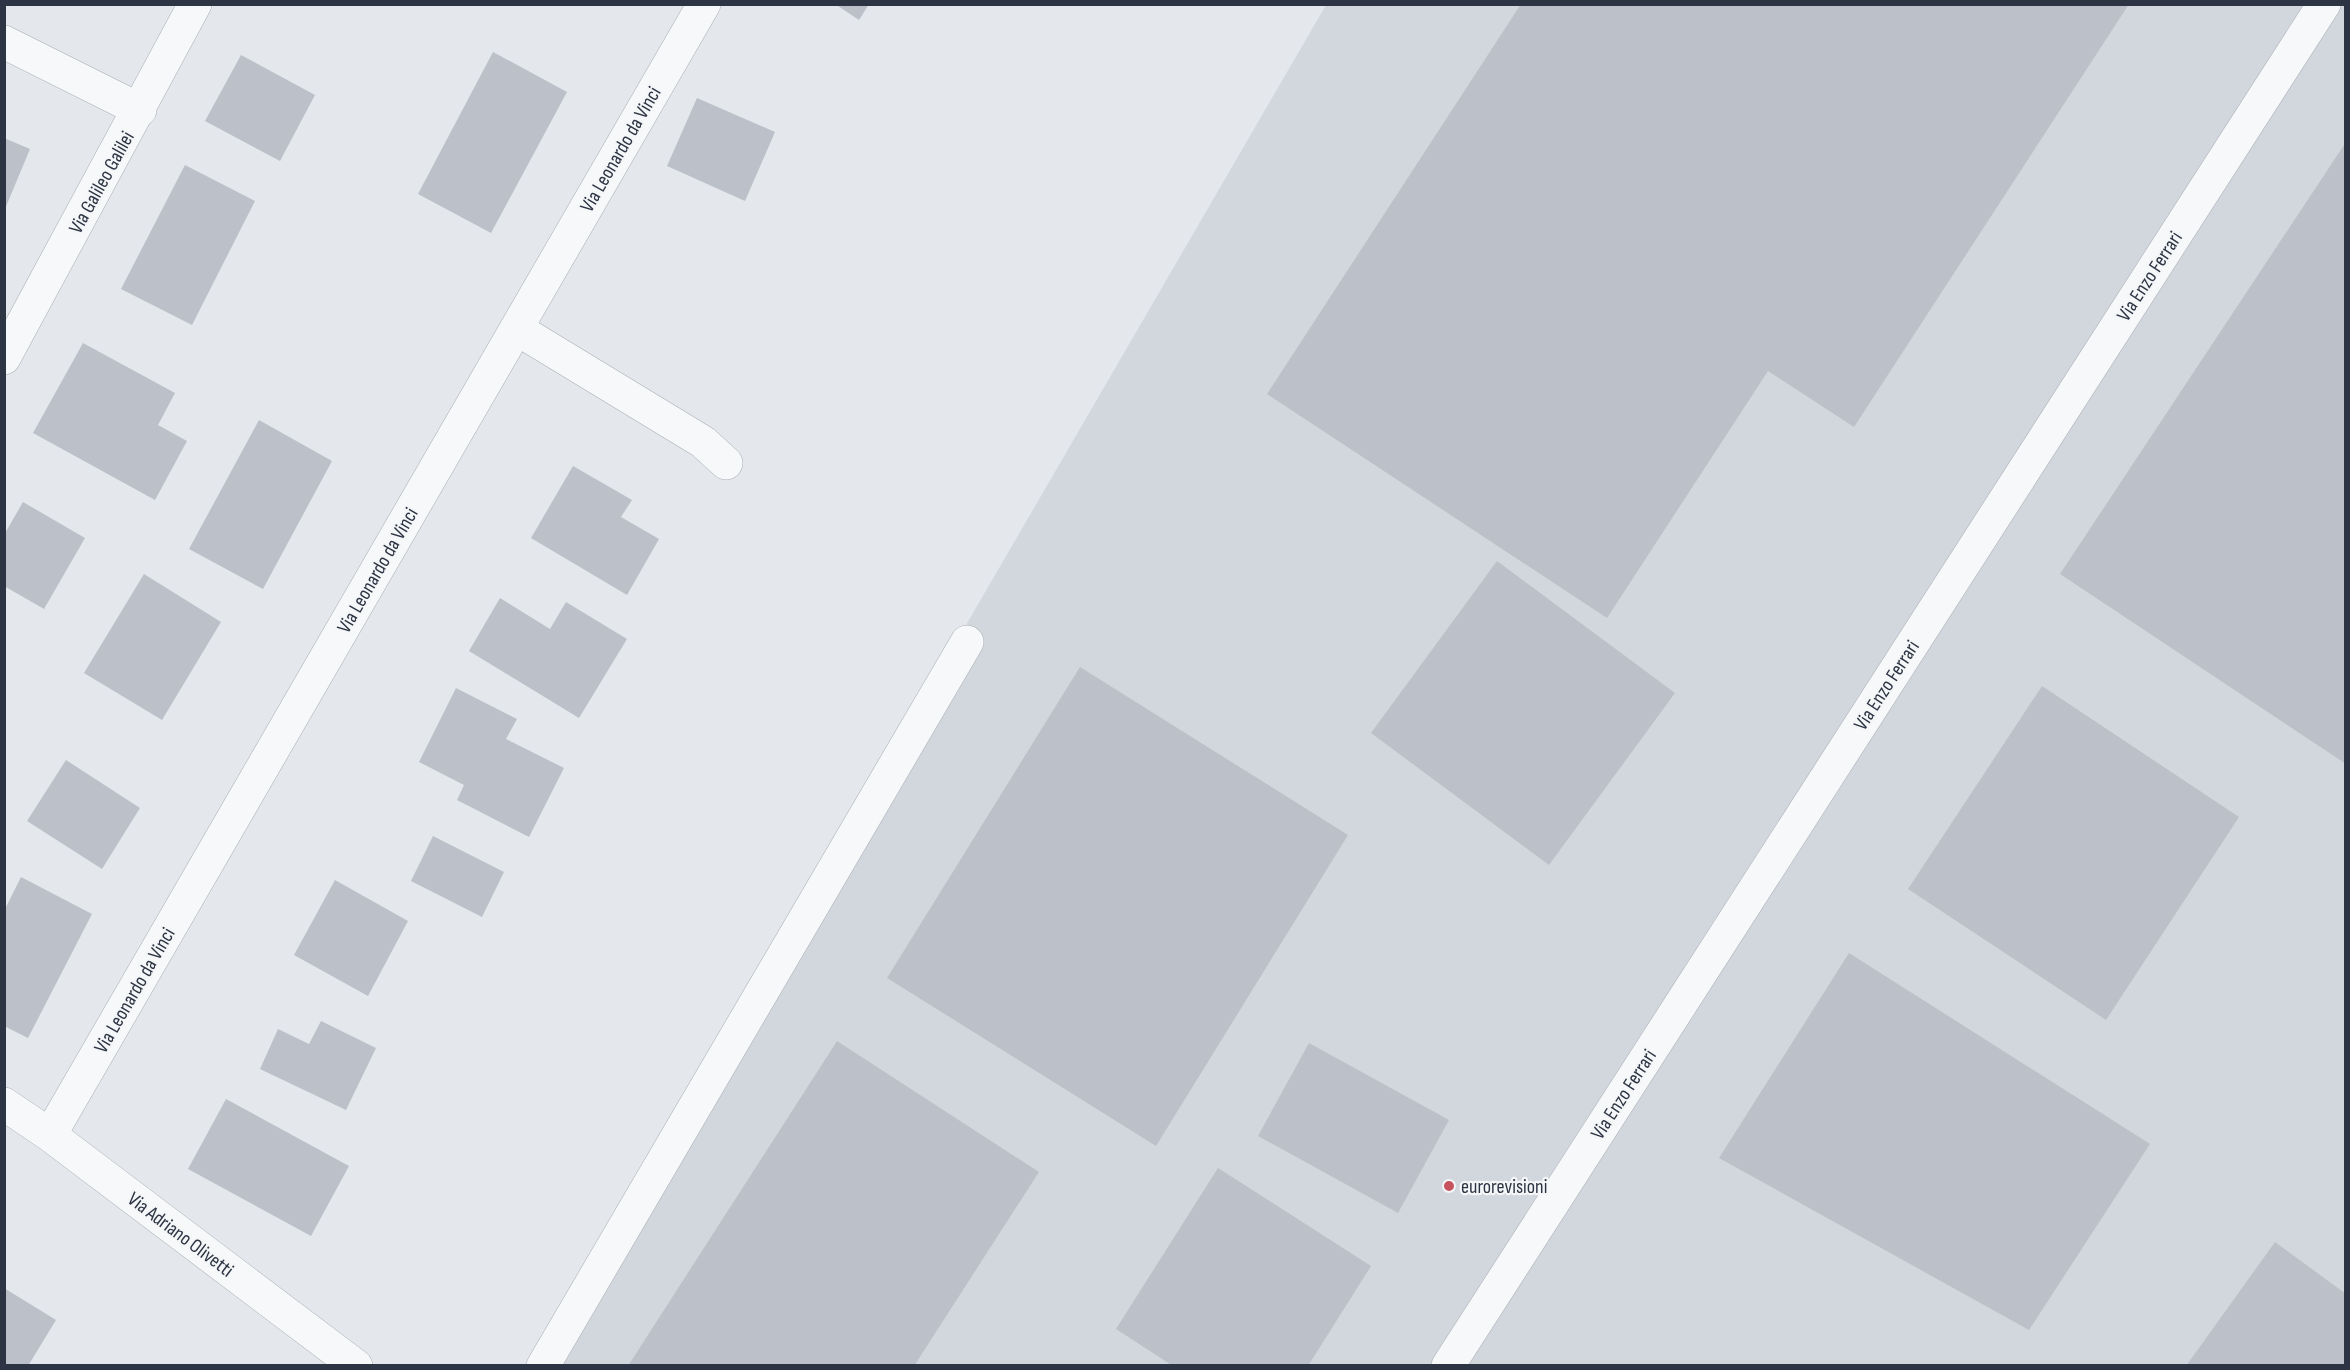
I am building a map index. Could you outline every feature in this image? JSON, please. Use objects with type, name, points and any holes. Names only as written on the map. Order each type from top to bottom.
[{"type":"street","name":"Via Galileo Galilei","points":[[4,358],[140,110],[195,4]]},
{"type":"street","name":"Via Leonardo da Vinci","points":[[50,1135],[704,4]]},
{"type":"street","name":"Via Enzo Ferrari","points":[[1448,1365],[2324,4]]},
{"type":"street","points":[[4,42],[140,110]]},
{"type":"street","points":[[517,329],[702,442],[726,464]]},
{"type":"street","points":[[543,1365],[968,642]]},
{"type":"street","name":"Via Adriano Olivetti","points":[[4,1104],[50,1135],[356,1365]]},
{"type":"shaded area","points":[[1326,5],[2345,5],[2345,1365],[536,1366]]},
{"type":"building","points":[[835,4],[869,4],[859,20]]},
{"type":"building","points":[[1521,4],[2129,4],[1854,427],[1768,371],[1607,618],[1267,394]]},
{"type":"building","points":[[493,52],[567,92],[491,233],[418,194]]},
{"type":"building","points":[[241,55],[315,95],[280,161],[205,121]]},
{"type":"building","points":[[697,98],[775,132],[745,201],[667,166]]},
{"type":"building","points":[[4,138],[30,149],[5,209],[4,209]]},
{"type":"building","points":[[2346,142],[2346,764],[2060,574]]},
{"type":"building","points":[[185,165],[255,201],[192,325],[121,289]]},
{"type":"building","points":[[83,343],[175,393],[158,425],[187,441],[155,500],[33,433]]},
{"type":"building","points":[[259,420],[332,461],[263,589],[189,549]]},
{"type":"building","points":[[573,466],[632,500],[621,517],[659,539],[627,595],[531,538]]},
{"type":"building","points":[[23,502],[85,538],[44,609],[4,586],[4,535]]},
{"type":"building","points":[[1497,561],[1675,693],[1549,865],[1371,733]]},
{"type":"building","points":[[144,574],[221,622],[162,720],[84,673]]},
{"type":"building","points":[[500,598],[550,629],[566,602],[627,639],[579,718],[469,651]]},
{"type":"building","points":[[1080,667],[1348,835],[1156,1146],[887,978]]},
{"type":"building","points":[[2042,686],[2239,817],[2106,1020],[1908,889]]},
{"type":"building","points":[[456,688],[517,719],[506,739],[564,768],[529,837],[457,800],[464,785],[419,762]]},
{"type":"building","points":[[66,760],[140,808],[102,869],[27,821]]},
{"type":"building","points":[[433,836],[504,872],[482,917],[411,881]]},
{"type":"building","points":[[21,877],[92,914],[28,1038],[4,1026],[4,911]]},
{"type":"building","points":[[335,880],[408,921],[368,996],[294,955]]},
{"type":"building","points":[[1849,953],[2150,1144],[2029,1330],[1719,1158]]},
{"type":"building","points":[[321,1021],[376,1048],[346,1110],[260,1069],[278,1029],[309,1044]]},
{"type":"building","points":[[837,1041],[1039,1172],[914,1366],[628,1366]]},
{"type":"building","points":[[1309,1043],[1449,1120],[1398,1213],[1258,1136]]},
{"type":"building","points":[[226,1099],[349,1166],[311,1236],[188,1169]]},
{"type":"building","points":[[1218,1168],[1371,1266],[1308,1366],[1173,1366],[1116,1329]]},
{"type":"building","points":[[2275,1242],[2346,1294],[2346,1366],[2186,1366]]},
{"type":"building","points":[[4,1288],[56,1320],[28,1366],[4,1366]]},
{"type":"place","name":"eurorevisioni","points":[[1449,1186]]}]
